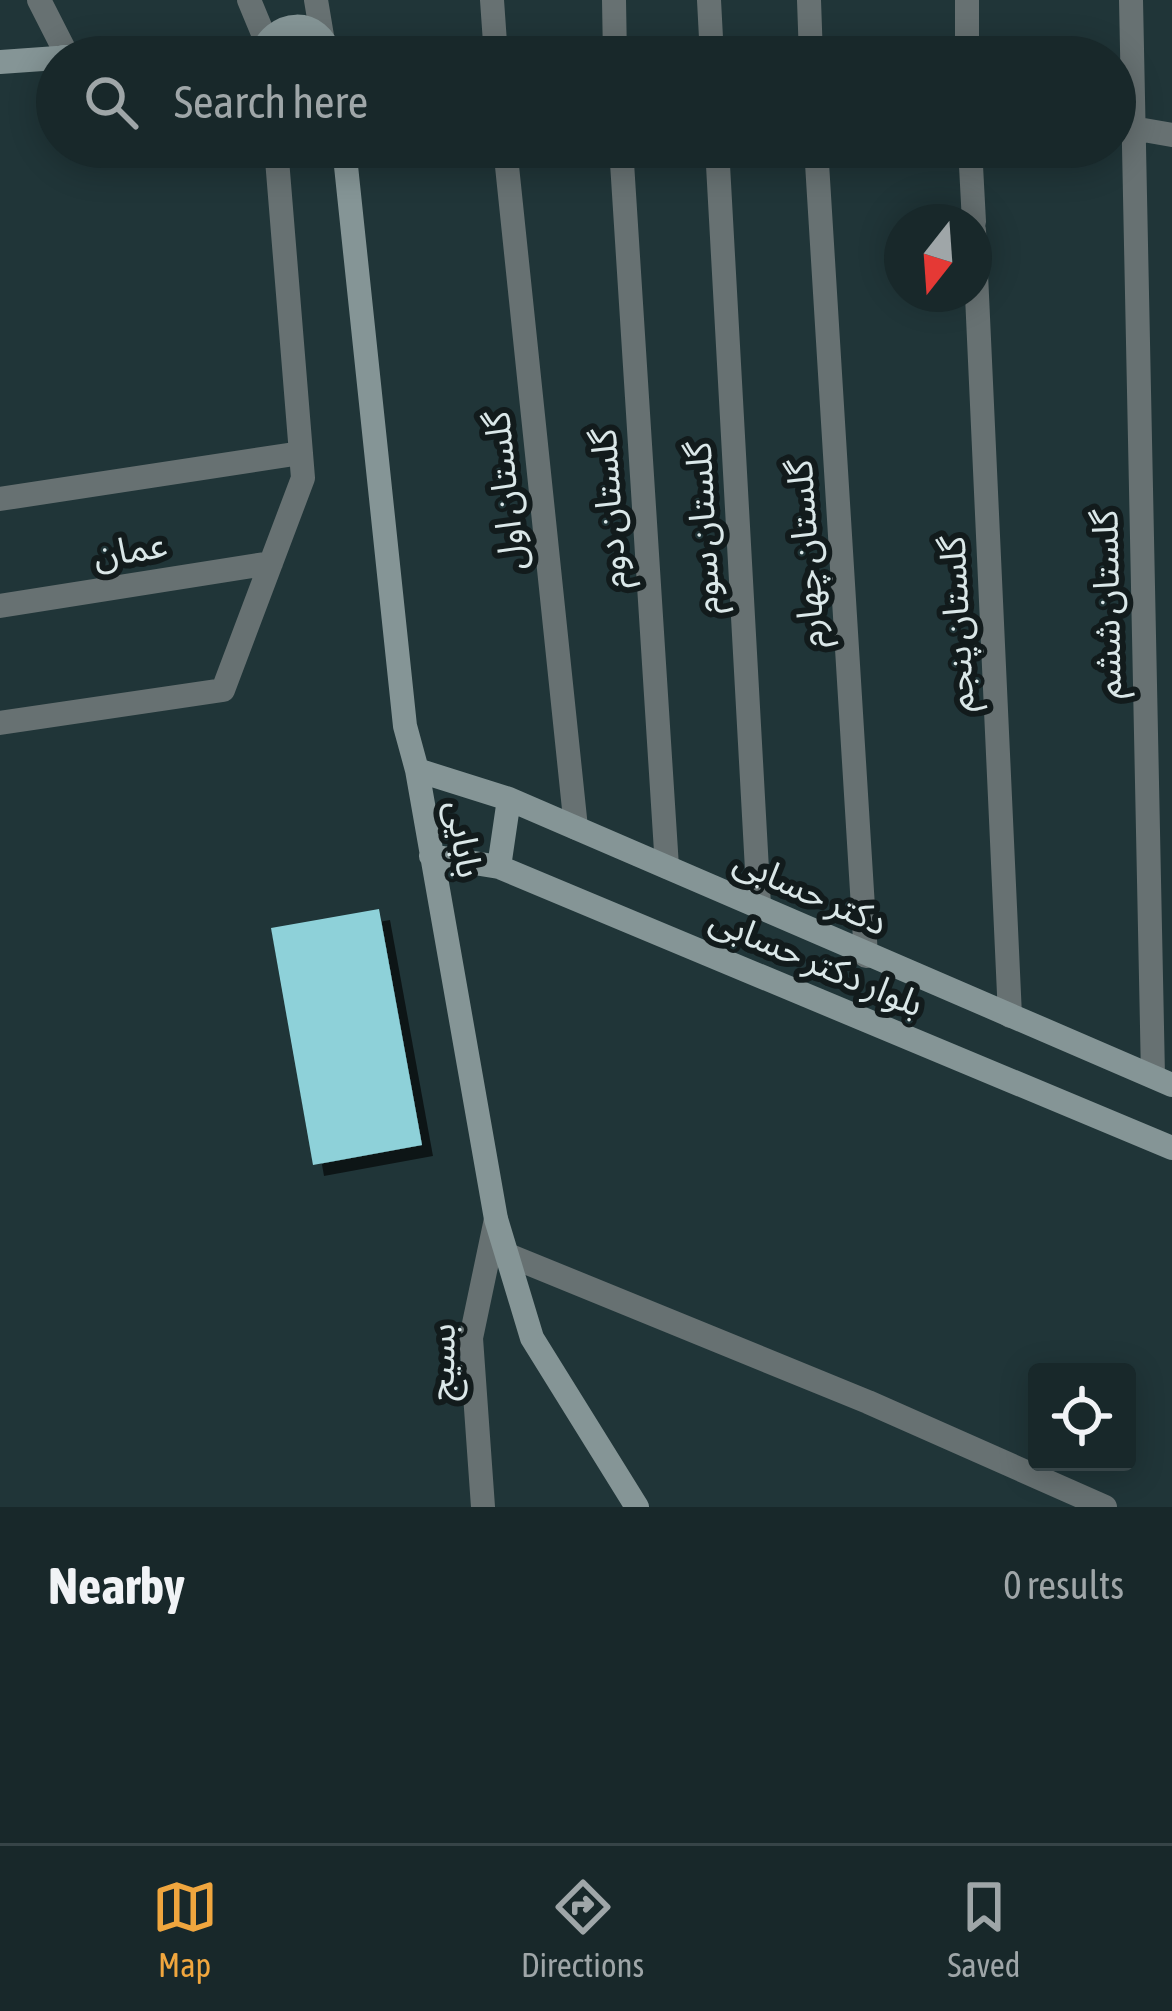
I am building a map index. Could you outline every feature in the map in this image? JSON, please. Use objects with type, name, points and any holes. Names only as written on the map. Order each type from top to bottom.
[{"type":"street","points":[[39,0],[54,36]]},
{"type":"street","points":[[249,0],[258,36]]},
{"type":"street","points":[[316,0],[324,36]]},
{"type":"street","points":[[492,0],[495,36]]},
{"type":"street","points":[[614,0],[615,36]]},
{"type":"street","points":[[709,0],[711,36]]},
{"type":"street","points":[[809,0],[810,36]]},
{"type":"street","points":[[967,0],[967,36]]},
{"type":"street","name":"گلستان ششم","points":[[1129,36],[1131,0]]},
{"type":"street","points":[[273,36],[293,25],[309,27],[317,36]]},
{"type":"street","points":[[0,62],[36,59]]},
{"type":"street","points":[[1136,129],[1172,135]]},
{"type":"street","points":[[0,723],[224,689],[303,478],[278,168]]},
{"type":"street","name":"بابایی","points":[[346,168],[405,726],[417,770],[496,1219],[532,1338],[637,1507]]},
{"type":"street","name":"گلستان اول","points":[[507,168],[576,827]]},
{"type":"street","name":"گلستان دوم","points":[[622,168],[667,867]]},
{"type":"street","name":"گلستان سوم","points":[[718,168],[759,906]]},
{"type":"street","name":"گلستان چهارم","points":[[817,168],[866,956]]},
{"type":"street","name":"گلستان پنجم","points":[[971,168],[973,204]]},
{"type":"street","name":"گلستان ششم","points":[[1125,168],[1162,1081]]},
{"type":"street","name":"گلستان پنجم","points":[[978,312],[1010,1016]]},
{"type":"street","points":[[0,499],[301,453]]},
{"type":"street","name":"عمان","points":[[0,605],[271,562]]},
{"type":"street","name":"دکتر حسابی","points":[[417,770],[509,799],[1162,1081]]},
{"type":"street","points":[[499,867],[509,799]]},
{"type":"street","name":"بلوار دکتر حسابی","points":[[431,856],[499,867],[1172,1148]]},
{"type":"street","name":"بسیج","points":[[483,1507],[471,1338],[496,1219]]},
{"type":"street","points":[[508,1255],[868,1402],[1105,1507]]},
{"type":"building","points":[[379,909],[422,1145],[313,1165],[271,928]]}]
